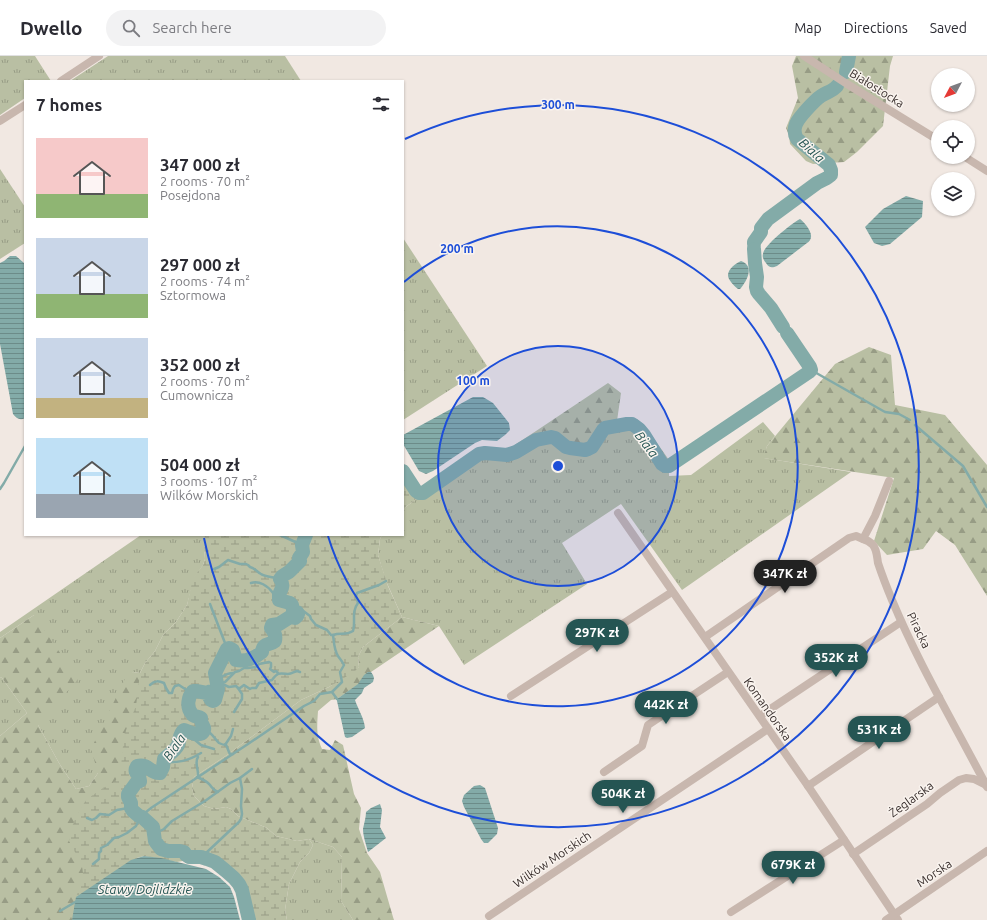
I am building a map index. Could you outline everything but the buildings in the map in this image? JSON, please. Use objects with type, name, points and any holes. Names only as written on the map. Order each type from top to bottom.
[{"type":"street","points":[[63,80],[99,56]]},
{"type":"street","name":"Białostocka","points":[[804,56],[931,136]]},
{"type":"street","points":[[0,121],[24,106]]},
{"type":"street","points":[[975,163],[987,171]]},
{"type":"street","points":[[705,637],[849,538],[856,536],[863,539],[875,516],[889,481]]},
{"type":"street","name":"Komandorska","points":[[618,512],[672,592],[760,716],[896,917]]},
{"type":"street","name":"Piracka","points":[[863,539],[869,541],[877,552],[878,563],[901,622],[938,697],[986,786]]},
{"type":"street","points":[[511,696],[672,592]]},
{"type":"street","points":[[760,716],[901,622]]},
{"type":"street","points":[[604,772],[642,746],[648,725],[728,672]]},
{"type":"street","points":[[808,786],[938,697]]},
{"type":"street","name":"Wilków Morskich","points":[[489,916],[768,729]]},
{"type":"street","name":"Żeglarska","points":[[853,854],[927,804],[940,792],[959,780],[966,778],[974,779],[986,786]]},
{"type":"street","points":[[731,912],[844,840]]},
{"type":"street","name":"Morska","points":[[886,920],[896,917],[987,851]]},
{"type":"green space","points":[[0,56],[35,56],[50,80],[24,80],[24,99],[0,115]]},
{"type":"green space","points":[[108,56],[285,56],[300,80],[72,80]]},
{"type":"green space","points":[[796,56],[893,56],[890,66],[883,126],[857,152],[844,162],[813,164],[806,161],[790,144],[789,135],[786,128],[798,98],[792,66]]},
{"type":"green space","points":[[0,169],[24,205],[24,244],[0,259]]},
{"type":"green space","points":[[404,240],[487,366],[404,419]]},
{"type":"green space","points":[[869,347],[891,355],[895,405],[945,415],[987,465],[987,596],[955,545],[936,531],[923,549],[887,555],[874,541],[894,478],[763,458],[767,446],[835,364]]},
{"type":"green space","points":[[608,383],[621,393],[617,421],[601,425],[588,445],[571,444],[554,431],[536,431]]},
{"type":"green space","points":[[637,419],[645,426],[669,460],[669,476],[691,475],[763,422],[775,436],[767,446],[764,458],[851,472],[682,590],[621,504],[562,543],[587,584],[464,665],[439,626],[402,617],[386,581],[378,555],[380,539],[382,536],[404,536],[404,508],[419,497],[421,489],[480,449],[510,448],[536,431],[554,431],[571,444],[601,424]]},
{"type":"green space","points":[[404,473],[416,491],[419,493],[419,497],[404,508]]},
{"type":"green space","points":[[140,536],[204,536],[205,559],[203,565],[194,578],[187,605],[176,622],[163,635],[155,651],[145,663],[140,673],[133,672],[98,773],[89,786],[76,789],[59,763],[38,725],[34,615],[0,638],[0,632]]},
{"type":"green space","points":[[204,536],[382,536],[378,555],[388,586],[402,617],[363,647],[358,657],[359,667],[354,672],[329,687],[301,700],[227,755],[194,777],[192,788],[194,796],[204,806],[214,809],[226,807],[231,809],[238,816],[267,828],[276,836],[297,841],[309,839],[313,845],[309,853],[300,862],[289,884],[285,910],[287,920],[246,920],[241,897],[234,881],[220,869],[206,861],[194,859],[177,862],[144,856],[137,858],[72,920],[76,897],[83,874],[82,865],[69,841],[73,824],[80,809],[87,799],[116,780],[121,767],[124,735],[136,706],[140,673],[145,663],[155,651],[163,635],[176,622],[187,605],[193,578],[203,565],[205,559]]},
{"type":"green space","points":[[34,615],[78,679],[38,725],[59,763],[76,789],[89,786],[98,773],[91,749],[125,679],[133,672],[140,673],[145,680],[128,762],[89,839],[82,920],[0,920],[0,736],[27,713],[0,677],[0,638]]},
{"type":"green space","points":[[402,617],[439,626],[371,672],[368,672],[359,684],[337,699],[331,700],[318,711],[317,726],[322,749],[330,750],[335,740],[343,745],[354,794],[361,808],[359,829],[367,853],[380,872],[394,920],[353,920],[341,901],[342,857],[333,847],[309,839],[297,841],[276,836],[267,828],[238,816],[231,809],[226,807],[214,809],[204,806],[194,796],[192,788],[194,777],[227,755],[301,700],[329,687],[359,667],[358,657],[363,647]]},
{"type":"green space","points":[[0,677],[27,713],[0,736]]},
{"type":"green space","points":[[309,839],[333,847],[342,857],[341,901],[353,920],[287,920],[285,910],[289,884],[300,862],[309,853],[313,845]]},
{"type":"water","points":[[906,196],[923,201],[922,217],[890,244],[882,246],[874,243],[865,227],[883,209]]},
{"type":"water","points":[[800,219],[809,229],[811,235],[810,240],[777,266],[769,267],[763,258],[768,245],[778,235]]},
{"type":"water","points":[[10,256],[16,256],[24,263],[24,418],[21,419],[17,418],[13,414],[0,344],[0,263]]},
{"type":"water","points":[[741,261],[748,266],[749,270],[743,286],[738,289],[730,281],[728,273],[731,268]]},
{"type":"water","points":[[473,397],[483,397],[493,403],[509,423],[510,430],[497,441],[482,440],[475,443],[433,471],[426,474],[419,471],[404,446],[404,434]]},
{"type":"water","points":[[368,672],[371,672],[373,675],[373,682],[364,688],[362,693],[355,700],[365,728],[352,737],[347,738],[345,737],[337,699],[358,684]]},
{"type":"water","points":[[480,785],[485,788],[498,828],[497,834],[488,843],[484,843],[481,839],[462,801],[464,795],[474,786]]},
{"type":"water","points":[[380,804],[382,810],[380,827],[386,838],[368,852],[363,832],[366,812]]},
{"type":"water","points":[[153,827],[158,838],[163,843],[164,848],[183,848],[189,854],[191,860],[186,863],[184,857],[182,856],[161,853],[155,846],[155,841],[152,834]]},
{"type":"water","name":"Stawy Dojlidzkie","points":[[144,856],[161,858],[206,869],[219,877],[230,887],[240,920],[72,920],[76,897],[131,860]]},
{"type":"waterway","name":"Biala","points":[[846,72],[849,56]]},
{"type":"waterway","name":"Biala","points":[[754,244],[761,232],[761,228],[768,219],[817,183],[831,175],[829,165],[797,139],[795,130],[796,124],[811,105],[821,96],[837,86]]},
{"type":"waterway","name":"Biala","points":[[754,249],[757,291],[771,308],[783,327]]},
{"type":"waterway","name":"Biala","points":[[404,473],[416,491],[423,493],[479,454],[485,453],[507,455],[516,452],[536,440],[551,437],[555,438],[566,447],[585,450],[592,447],[605,428],[627,424],[632,424],[639,429],[662,464],[669,466],[811,370],[787,333]]},
{"type":"waterway","points":[[811,370],[885,412],[899,414],[910,420]]},
{"type":"waterway","points":[[915,425],[963,466],[987,507]]},
{"type":"waterway","points":[[0,489],[24,448]]},
{"type":"waterway","points":[[282,536],[302,545]]},
{"type":"waterway","name":"Biala","points":[[249,920],[242,890],[234,878],[215,862],[201,857],[189,857],[184,852],[180,851],[168,851],[161,849],[155,841],[153,827],[131,808],[128,794],[136,783],[140,781],[136,772],[137,766],[141,765],[154,772],[160,773],[163,767],[164,759],[177,747],[180,735],[184,730],[198,734],[203,733],[204,728],[201,718],[194,716],[190,711],[188,705],[189,699],[193,691],[196,691],[207,693],[211,700],[215,700],[218,689],[215,673],[227,649],[229,648],[233,650],[236,660],[253,658],[262,652],[265,645],[275,641],[275,634],[271,628],[272,625],[279,624],[290,617],[295,618],[297,616],[297,612],[293,610],[290,603],[279,600],[279,595],[282,589],[280,579],[300,561],[299,558],[303,552],[302,545],[306,536]]},
{"type":"waterway","points":[[214,569],[228,560],[240,564],[246,564],[263,575],[280,579]]},
{"type":"waterway","points":[[333,635],[353,631],[354,613],[358,603],[356,596],[357,593],[386,581]]},
{"type":"waterway","points":[[251,583],[257,582],[263,584],[273,593],[279,595]]},
{"type":"waterway","points":[[210,604],[226,646],[223,647],[225,653]]},
{"type":"waterway","points":[[93,864],[99,859],[101,848],[107,845],[114,838],[127,833],[136,826],[138,822],[144,818],[146,812],[151,808],[304,706],[314,701],[320,694],[332,692],[342,682],[340,672],[344,665],[334,646],[333,635],[331,635],[327,630],[316,625],[310,616],[302,610],[297,613]]},
{"type":"waterway","points":[[220,683],[225,682],[235,672],[244,668],[256,667],[259,664],[269,662],[271,663],[270,669],[278,673]]},
{"type":"waterway","points":[[198,692],[208,686],[215,686],[217,683],[229,687],[236,686],[240,688],[244,685],[250,689],[256,688],[259,683],[272,680],[279,674],[289,674],[297,671],[300,672]]},
{"type":"waterway","points":[[217,679],[233,673]]},
{"type":"waterway","points":[[150,685],[157,681],[164,683],[169,693],[172,693],[175,686],[179,685],[191,693]]},
{"type":"waterway","points":[[234,712],[242,699],[242,694],[238,688]]},
{"type":"waterway","points":[[332,692],[337,699]]},
{"type":"waterway","points":[[225,745],[231,736],[233,729]]},
{"type":"waterway","points":[[204,731],[211,734],[219,743],[226,745],[230,754],[233,754]]},
{"type":"waterway","points":[[180,736],[195,740],[201,745],[214,749]]},
{"type":"waterway","points":[[164,762],[183,761],[201,753]]},
{"type":"waterway","points":[[198,757],[196,762],[198,777]]},
{"type":"waterway","points":[[154,834],[164,829],[172,821],[205,801],[252,769]]},
{"type":"waterway","points":[[197,777],[206,781],[218,792]]},
{"type":"waterway","points":[[205,858],[206,853],[241,819],[242,789],[240,778]]},
{"type":"waterway","points":[[87,818],[92,820],[100,814],[109,815],[117,810],[131,808]]},
{"type":"waterway","points":[[60,911],[77,901]]}]
